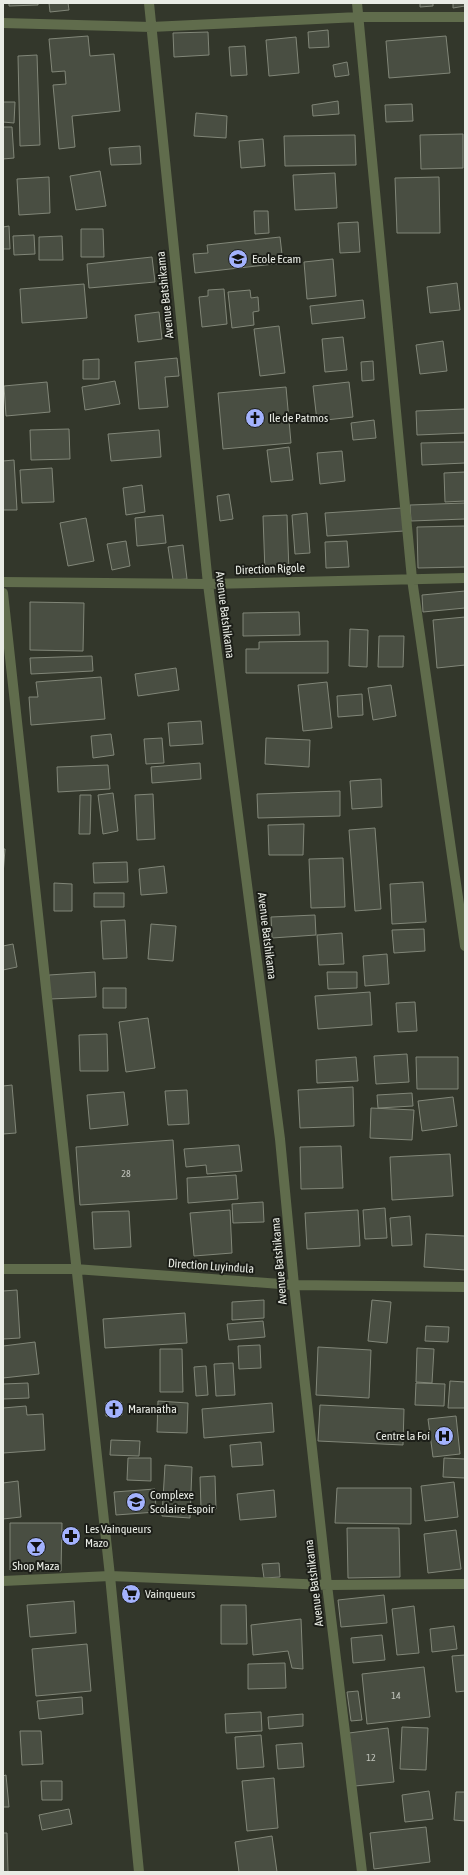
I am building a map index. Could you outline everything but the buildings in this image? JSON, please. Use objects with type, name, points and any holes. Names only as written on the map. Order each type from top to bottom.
[{"type":"street","name":"Avenue Batshikama","points":[[149,3],[208,584],[280,1139],[294,1285],[327,1585],[362,1872]]},
{"type":"street","points":[[357,3],[412,579],[465,946]]},
{"type":"street","points":[[3,23],[151,27],[359,17],[465,17]]},
{"type":"street","name":"Direction Rigole","points":[[3,582],[208,584],[465,578]]},
{"type":"street","points":[[3,593],[110,1576],[139,1872]]},
{"type":"street","name":"Direction Luyindula","points":[[3,1269],[76,1269],[294,1285],[465,1287]]},
{"type":"street","points":[[3,1581],[110,1576],[327,1585],[465,1584]]},
{"type":"place","name":"Ecole Ecam","points":[[238,259]]},
{"type":"place","name":"Ile de Patmos","points":[[255,418]]},
{"type":"place","name":"Maranatha","points":[[114,1409]]},
{"type":"place","name":"Centre la Foi","points":[[444,1436]]},
{"type":"place","name":"Complexe Scolaire Espoir","points":[[136,1502]]},
{"type":"place","name":"Les Vainqueurs Mazo","points":[[71,1536]]},
{"type":"place","name":"Shop Maza","points":[[36,1547]]},
{"type":"place","name":"Vainqueurs","points":[[131,1594]]}]
